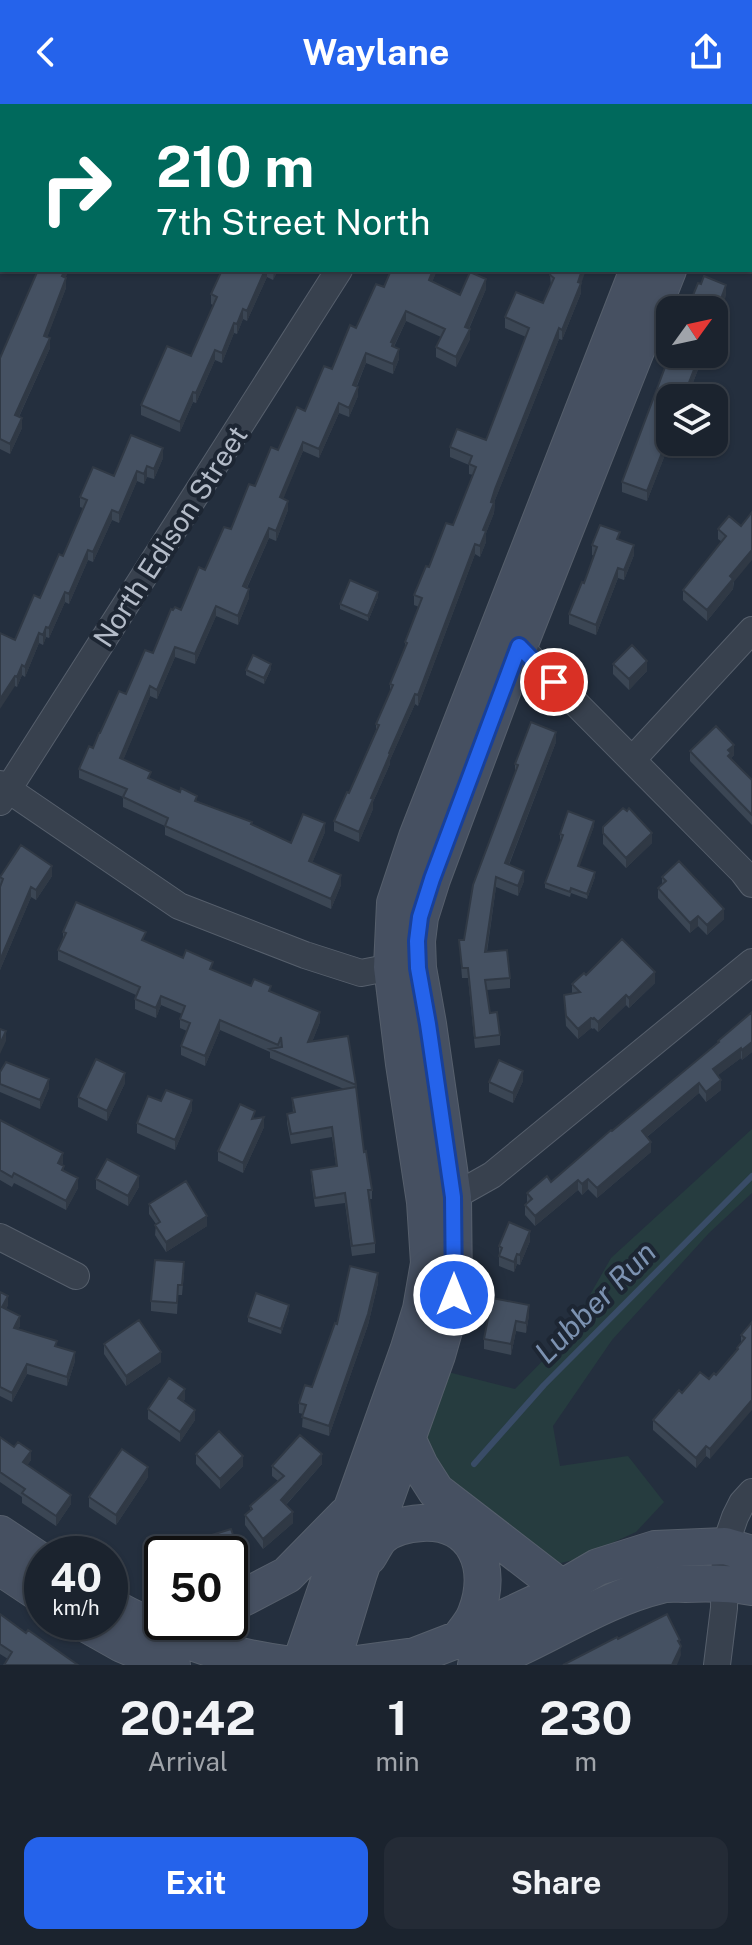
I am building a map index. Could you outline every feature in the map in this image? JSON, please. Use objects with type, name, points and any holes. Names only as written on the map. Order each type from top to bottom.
[{"type":"main road","points":[[331,1665],[359,1573],[437,1355],[454,1295],[439,1200],[428,1024],[405,968],[417,941],[432,879],[508,638],[637,272]]},
{"type":"main road","points":[[508,638],[667,272]]},
{"type":"main road","points":[[300,1665],[421,1309],[439,1200]]},
{"type":"main road","points":[[407,1438],[436,1491],[545,1574],[569,1604]]},
{"type":"main road","points":[[248,1595],[287,1575],[352,1508]]},
{"type":"main road","points":[[359,1573],[380,1538],[396,1528],[430,1523],[445,1524],[460,1531],[474,1547],[483,1566],[482,1588],[468,1652]]},
{"type":"main road","points":[[0,1534],[24,1550]]},
{"type":"main road","points":[[359,1664],[468,1652],[501,1657],[530,1644],[569,1604],[598,1567],[655,1549],[738,1550]]},
{"type":"main road","points":[[0,1567],[24,1583]]},
{"type":"main road","points":[[569,1604],[613,1600],[664,1584],[738,1585]]},
{"type":"main road","points":[[128,1616],[171,1636],[213,1650],[292,1665]]},
{"type":"main road","points":[[111,1640],[133,1654],[172,1665]]},
{"type":"street","name":"North Edison Street","points":[[3,792],[338,272]]},
{"type":"street","points":[[632,760],[752,630]]},
{"type":"street","points":[[508,638],[752,884]]},
{"type":"street","points":[[3,792],[179,906],[305,955],[361,973],[405,968]]},
{"type":"street","points":[[439,1200],[492,1175],[752,962]]},
{"type":"street","points":[[0,1237],[76,1276]]},
{"type":"street","points":[[717,1665],[738,1585],[735,1517],[752,1492]]},
{"type":"green space","points":[[752,1129],[752,1193],[709,1233],[612,1340],[553,1426],[560,1466],[628,1456],[664,1502],[636,1532],[577,1559],[561,1563],[544,1560],[440,1488],[423,1450],[444,1371],[515,1389],[566,1337],[611,1258]]},
{"type":"building","points":[[37,272],[64,272],[62,276],[66,278],[44,336],[50,338],[15,415],[22,418],[10,444],[0,439],[0,358]]},
{"type":"building","points":[[221,272],[264,272],[247,311],[243,309],[237,324],[234,323],[222,353],[215,350],[180,422],[141,405],[167,346],[191,356],[217,297],[211,294]]},
{"type":"building","points":[[390,272],[432,272],[429,280],[460,295],[470,272],[486,279],[465,327],[470,329],[456,357],[436,347],[445,329],[406,311],[391,342],[399,349],[393,364],[366,353],[353,385],[358,387],[349,408],[339,403],[319,449],[303,442],[280,497],[288,501],[276,531],[269,528],[243,586],[249,589],[238,616],[216,606],[195,654],[175,647],[157,690],[150,686],[120,758],[151,772],[148,778],[180,792],[181,788],[197,796],[195,801],[252,822],[291,843],[303,814],[325,823],[309,861],[341,875],[331,899],[165,826],[168,818],[123,797],[127,789],[79,769],[89,746],[93,748],[119,691],[126,694],[145,650],[153,653],[171,609],[181,610],[199,567],[205,570],[224,527],[231,529],[249,484],[255,486],[271,447],[278,450],[297,407],[305,411],[324,366],[332,369],[350,325],[356,328],[376,284],[384,287]]},
{"type":"building","points":[[551,272],[581,272],[578,282],[581,283],[562,330],[559,328],[495,489],[491,502],[494,503],[480,546],[475,544],[418,695],[415,694],[389,753],[359,832],[334,821],[379,725],[376,724],[393,685],[390,684],[422,598],[414,595],[446,523],[453,525],[476,467],[469,464],[472,456],[450,447],[457,429],[486,440],[529,328],[505,317],[516,292],[543,303],[554,278]]},
{"type":"building","points":[[704,276],[726,285],[722,296],[693,296],[698,283],[701,284]]},
{"type":"building","points":[[665,368],[695,368],[688,384],[659,384]]},
{"type":"building","points":[[656,391],[656,456],[661,456],[647,491],[622,482]]},
{"type":"building","points":[[131,435],[163,448],[154,469],[147,466],[144,474],[137,471],[119,513],[112,510],[93,552],[88,550],[69,594],[65,592],[49,628],[46,627],[43,635],[39,633],[25,667],[22,665],[0,699],[0,633],[15,640],[34,595],[40,598],[59,554],[63,556],[87,500],[80,497],[93,467],[114,476]]},
{"type":"building","points":[[752,512],[752,550],[707,610],[683,590],[726,536],[718,529],[729,516],[741,526]]},
{"type":"building","points":[[600,525],[620,532],[617,539],[634,545],[624,570],[618,568],[596,625],[569,614],[597,547],[592,545]]},
{"type":"building","points":[[350,580],[378,592],[368,616],[340,604]]},
{"type":"building","points":[[632,645],[647,661],[629,679],[613,664]]},
{"type":"building","points":[[253,655],[271,664],[264,678],[246,670]]},
{"type":"building","points":[[531,722],[556,732],[505,863],[524,871],[518,886],[496,877],[485,952],[507,950],[510,978],[485,980],[490,1013],[497,1012],[500,1035],[475,1038],[468,968],[462,968],[459,940],[464,940],[473,885]]},
{"type":"building","points":[[716,726],[734,745],[728,750],[731,753],[728,756],[752,780],[752,815],[690,751]]},
{"type":"building","points":[[623,808],[627,811],[629,808],[652,833],[626,858],[603,833],[603,827]]},
{"type":"building","points":[[568,811],[594,821],[578,866],[595,872],[587,894],[545,883],[563,835],[560,834]]},
{"type":"building","points":[[21,845],[52,866],[36,890],[31,887],[0,960],[0,887],[3,879],[0,877]]},
{"type":"building","points":[[679,861],[724,909],[707,925],[698,916],[690,923],[658,888],[666,881],[662,877]]},
{"type":"building","points":[[76,902],[146,932],[142,940],[183,958],[186,950],[213,962],[210,969],[251,986],[254,979],[271,986],[269,991],[320,1012],[308,1042],[348,1036],[356,1085],[270,1049],[282,1047],[281,1037],[278,1045],[220,1020],[205,1056],[181,1046],[190,1023],[180,1019],[185,1006],[161,996],[156,1008],[135,999],[140,987],[58,950]]},
{"type":"building","points":[[622,939],[655,972],[629,998],[626,995],[598,1022],[591,1018],[578,1029],[566,1016],[564,995],[580,992],[572,984],[584,973],[586,975]]},
{"type":"building","points":[[752,1012],[752,1042],[713,1069],[721,1080],[706,1092],[699,1083],[642,1131],[651,1142],[597,1188],[588,1179],[582,1184],[578,1180],[535,1216],[525,1205],[532,1199],[527,1193],[547,1176],[551,1182]]},
{"type":"building","points":[[0,1029],[6,1031],[0,1044]]},
{"type":"building","points":[[96,1059],[125,1073],[107,1111],[78,1097]]},
{"type":"building","points":[[499,1060],[523,1071],[513,1093],[489,1082]]},
{"type":"building","points":[[6,1062],[49,1079],[40,1100],[0,1084],[0,1072]]},
{"type":"building","points":[[356,1087],[372,1190],[368,1190],[375,1243],[352,1246],[345,1193],[315,1198],[311,1170],[337,1166],[332,1127],[291,1134],[287,1114],[295,1112],[292,1098]]},
{"type":"building","points":[[166,1090],[192,1100],[175,1140],[137,1123],[148,1096],[161,1101]]},
{"type":"building","points":[[240,1104],[255,1111],[252,1119],[264,1117],[243,1163],[218,1151]]},
{"type":"building","points":[[0,1120],[63,1153],[58,1163],[64,1166],[62,1170],[78,1178],[66,1201],[14,1173],[12,1177],[0,1170]]},
{"type":"building","points":[[107,1159],[139,1176],[128,1196],[96,1179]]},
{"type":"building","points":[[186,1181],[207,1216],[166,1242],[155,1225],[160,1222],[149,1204]]},
{"type":"building","points":[[509,1222],[530,1231],[514,1262],[499,1256],[502,1248],[499,1246]]},
{"type":"building","points":[[155,1260],[184,1262],[177,1303],[151,1301]]},
{"type":"building","points":[[350,1266],[378,1273],[368,1314],[329,1426],[302,1417],[306,1405],[299,1403],[305,1385],[312,1387],[337,1324]]},
{"type":"building","points":[[0,1292],[8,1296],[2,1307],[20,1316],[14,1328],[57,1341],[55,1346],[75,1352],[67,1377],[27,1364],[12,1393],[0,1387]]},
{"type":"building","points":[[256,1293],[289,1305],[281,1329],[248,1317]]},
{"type":"building","points":[[492,1298],[529,1305],[526,1323],[516,1321],[511,1344],[484,1339]]},
{"type":"building","points":[[139,1320],[161,1352],[126,1376],[104,1344]]},
{"type":"building","points":[[752,1322],[752,1400],[710,1449],[706,1446],[696,1458],[653,1420],[679,1390],[682,1393],[700,1372],[709,1379],[714,1373],[716,1375],[738,1349],[745,1338],[741,1335]]},
{"type":"building","points":[[169,1378],[185,1389],[178,1398],[195,1410],[180,1432],[148,1409]]},
{"type":"building","points":[[219,1431],[243,1456],[220,1479],[196,1454]]},
{"type":"building","points":[[300,1435],[322,1454],[281,1500],[293,1512],[263,1539],[245,1515],[252,1509],[250,1506],[284,1476],[272,1466]]},
{"type":"building","points":[[0,1437],[14,1447],[18,1442],[31,1451],[23,1462],[71,1495],[56,1516],[22,1493],[25,1489],[0,1472]]},
{"type":"building","points":[[122,1449],[148,1467],[116,1515],[89,1497]]},
{"type":"building","points":[[231,1529],[233,1536],[209,1536]]},
{"type":"building","points":[[0,1614],[24,1632],[24,1640],[42,1640],[78,1665],[4,1665],[12,1652],[0,1644]]},
{"type":"building","points":[[667,1614],[681,1646],[672,1665],[563,1665],[617,1637]]},
{"type":"waterway","name":"Lubber Run","points":[[474,1464],[544,1385],[752,1176]]},
{"type":"route","points":[[454,1295],[453,1197],[418,968],[420,917],[519,646],[554,682]]}]
